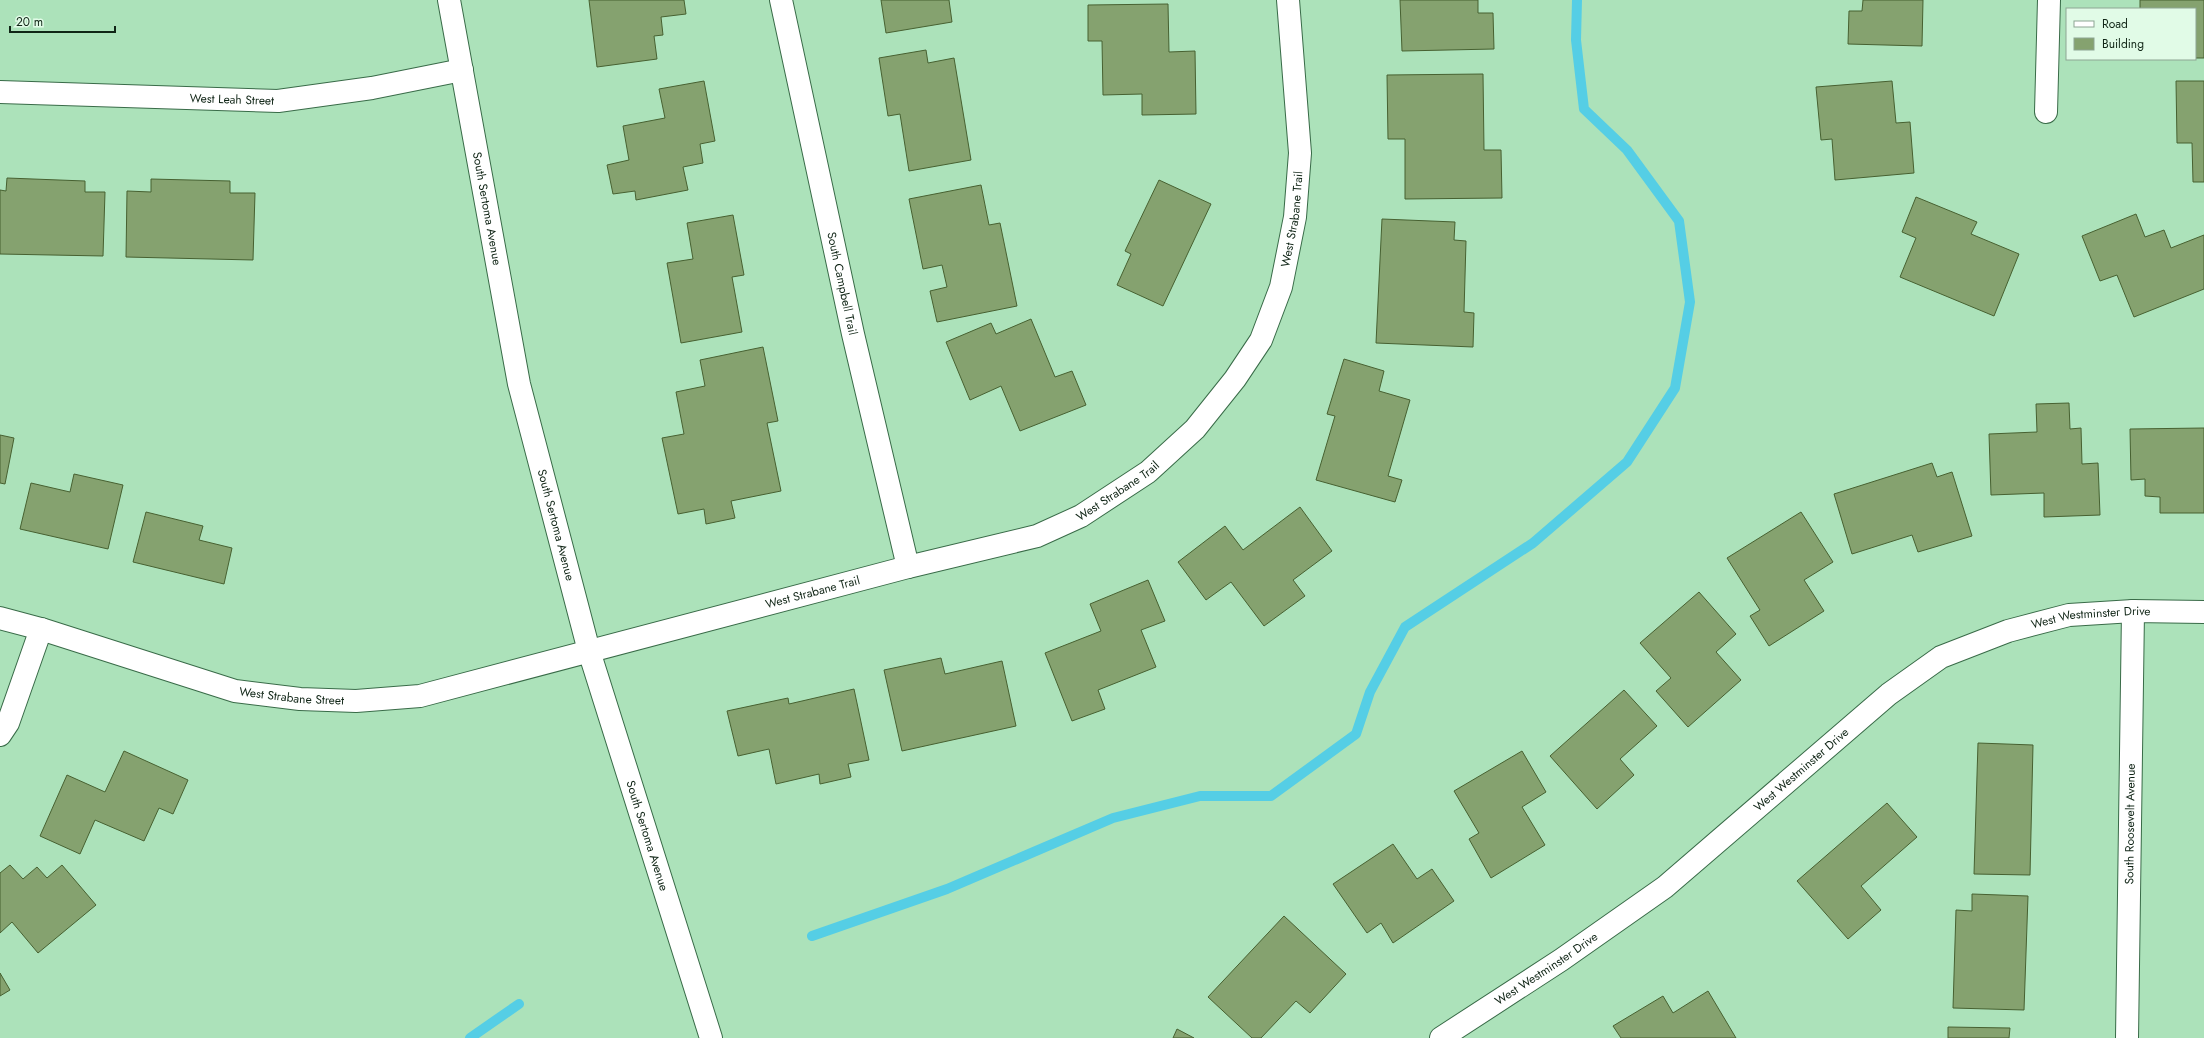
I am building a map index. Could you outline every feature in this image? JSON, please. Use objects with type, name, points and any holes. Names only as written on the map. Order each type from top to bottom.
[{"type":"street","name":"South Sertoma Avenue","points":[[450,0],[519,384],[589,651],[711,1038]]},
{"type":"street","name":"South Campbell Trail","points":[[781,0],[853,334],[908,567]]},
{"type":"street","name":"West Strabane Trail","points":[[589,651],[908,567],[1037,536],[1081,516],[1148,472],[1195,428],[1235,379],[1261,340],[1281,287],[1295,217],[1300,153],[1288,0]]},
{"type":"street","points":[[2046,112],[2049,0]]},
{"type":"street","name":"West Leah Street","points":[[0,92],[278,101],[372,88],[462,70]]},
{"type":"street","name":"West Westminster Drive","points":[[1441,1038],[1561,960],[1665,886],[1888,694],[1941,657],[2008,631],[2069,615],[2133,611],[2204,612]]},
{"type":"street","name":"South Roosevelt Avenue","points":[[2127,1038],[2133,611]]},
{"type":"street","name":"West Strabane Street","points":[[0,618],[41,629],[235,691],[300,699],[356,701],[420,696],[589,651]]},
{"type":"street","points":[[0,735],[8,723],[41,629]]},
{"type":"building","points":[[589,0],[684,0],[686,14],[661,17],[663,35],[654,36],[657,59],[597,67]]},
{"type":"building","points":[[881,0],[949,0],[952,22],[886,33]]},
{"type":"building","points":[[1400,0],[1478,0],[1478,13],[1493,13],[1494,49],[1402,51]]},
{"type":"building","points":[[1863,0],[1923,0],[1922,46],[1848,44],[1849,11],[1862,11]]},
{"type":"building","points":[[2140,0],[2204,0],[2204,58],[2196,58],[2196,8],[2140,8]]},
{"type":"building","points":[[1168,4],[1169,52],[1195,51],[1196,114],[1142,115],[1142,94],[1103,95],[1102,41],[1088,41],[1088,5]]},
{"type":"building","points":[[926,50],[928,63],[954,58],[971,160],[909,171],[900,114],[888,116],[879,58]]},
{"type":"building","points":[[1483,74],[1484,150],[1501,150],[1502,198],[1405,199],[1405,139],[1388,139],[1387,75]]},
{"type":"building","points":[[704,81],[715,141],[700,144],[703,163],[683,167],[688,190],[636,200],[635,191],[613,194],[607,165],[629,160],[623,126],[665,118],[659,89]]},
{"type":"building","points":[[1892,81],[1896,123],[1910,122],[1914,173],[1835,180],[1832,139],[1821,140],[1816,87]]},
{"type":"building","points":[[2176,81],[2204,81],[2204,182],[2193,182],[2192,143],[2177,143]]},
{"type":"building","points":[[7,178],[85,181],[85,192],[105,192],[103,256],[0,254],[0,190],[6,191]]},
{"type":"building","points":[[151,179],[230,181],[230,193],[255,193],[253,260],[126,257],[127,191],[151,192]]},
{"type":"building","points":[[1159,180],[1211,204],[1163,306],[1117,285],[1131,254],[1125,251]]},
{"type":"building","points":[[981,185],[989,225],[1000,223],[1017,306],[937,322],[930,291],[947,287],[942,265],[923,269],[909,199]]},
{"type":"building","points":[[1916,197],[1977,222],[1971,234],[2019,254],[1994,316],[1900,277],[1916,238],[1902,232]]},
{"type":"building","points":[[2136,214],[2145,237],[2164,230],[2171,248],[2204,235],[2204,289],[2134,317],[2117,275],[2100,281],[2082,236]]},
{"type":"building","points":[[733,215],[744,275],[732,277],[742,332],[681,343],[667,263],[693,259],[687,223]]},
{"type":"building","points":[[1382,219],[1455,222],[1454,240],[1466,241],[1464,312],[1474,313],[1473,347],[1376,343]]},
{"type":"building","points":[[1031,319],[1055,377],[1072,371],[1086,405],[1020,431],[1001,386],[970,400],[946,342],[991,323],[996,334]]},
{"type":"building","points":[[763,347],[778,421],[767,423],[781,491],[731,501],[735,518],[706,524],[704,509],[678,514],[662,438],[684,434],[676,392],[705,386],[700,360]]},
{"type":"building","points":[[1344,359],[1384,371],[1379,391],[1410,400],[1388,476],[1402,480],[1395,502],[1316,480],[1335,416],[1327,414]]},
{"type":"building","points":[[2069,403],[2070,429],[2081,428],[2082,464],[2098,463],[2100,515],[2044,517],[2044,493],[1991,495],[1989,434],[2037,432],[2036,404]]},
{"type":"building","points":[[2204,428],[2204,513],[2160,513],[2160,497],[2145,496],[2145,479],[2131,480],[2130,429]]},
{"type":"building","points":[[0,435],[14,438],[5,484],[0,483]]},
{"type":"building","points":[[1932,463],[1937,477],[1952,472],[1972,536],[1918,552],[1912,535],[1852,554],[1834,494]]},
{"type":"building","points":[[74,474],[123,485],[108,549],[20,529],[31,483],[70,492]]},
{"type":"building","points":[[1300,507],[1332,551],[1293,580],[1305,596],[1264,626],[1231,582],[1206,600],[1178,562],[1225,526],[1243,550]]},
{"type":"building","points":[[146,512],[203,526],[199,540],[232,548],[224,584],[133,562]]},
{"type":"building","points":[[1801,512],[1833,562],[1804,580],[1824,611],[1769,646],[1750,616],[1760,610],[1727,558]]},
{"type":"building","points":[[1148,580],[1165,621],[1141,630],[1156,667],[1098,690],[1105,709],[1072,721],[1045,653],[1101,631],[1090,604]]},
{"type":"building","points":[[1699,592],[1736,634],[1716,652],[1741,680],[1688,727],[1656,691],[1671,678],[1640,643]]},
{"type":"building","points":[[941,658],[945,674],[1002,661],[1016,726],[902,751],[884,670]]},
{"type":"building","points":[[854,689],[869,760],[848,764],[851,777],[820,784],[819,774],[776,784],[769,749],[738,756],[727,711],[788,698],[789,704]]},
{"type":"building","points":[[1624,690],[1657,726],[1620,759],[1634,775],[1597,809],[1550,756]]},
{"type":"building","points":[[1978,743],[2033,745],[2030,875],[1974,874]]},
{"type":"building","points":[[124,751],[188,780],[173,814],[159,808],[144,841],[95,820],[80,854],[40,836],[67,775],[105,792]]},
{"type":"building","points":[[1522,751],[1546,792],[1522,807],[1545,845],[1491,878],[1469,839],[1479,833],[1454,791]]},
{"type":"building","points":[[1887,803],[1917,837],[1861,886],[1881,910],[1848,939],[1797,881]]},
{"type":"building","points":[[1393,844],[1417,879],[1432,869],[1454,901],[1393,943],[1381,923],[1367,933],[1333,884]]},
{"type":"building","points":[[10,865],[23,879],[37,867],[47,878],[62,865],[96,905],[38,953],[12,922],[0,933],[0,873]]},
{"type":"building","points":[[1972,894],[2028,896],[2024,1010],[1953,1008],[1956,910],[1972,911]]},
{"type":"building","points":[[1284,916],[1346,974],[1310,1013],[1296,1001],[1261,1038],[1252,1038],[1208,997]]},
{"type":"building","points":[[0,973],[10,990],[0,996]]},
{"type":"building","points":[[1708,991],[1736,1038],[1621,1038],[1613,1026],[1663,996],[1673,1013]]},
{"type":"building","points":[[1948,1027],[2010,1028],[2009,1038],[1948,1038]]},
{"type":"building","points":[[1177,1029],[1194,1038],[1173,1038]]},
{"type":"waterway","points":[[812,936],[947,889],[1113,818],[1200,796],[1271,796],[1356,734],[1370,692],[1405,627],[1533,543],[1627,462],[1675,388],[1690,302],[1679,221],[1627,150],[1584,109],[1576,40],[1577,0]]},
{"type":"waterway","points":[[470,1038],[519,1004]]}]
